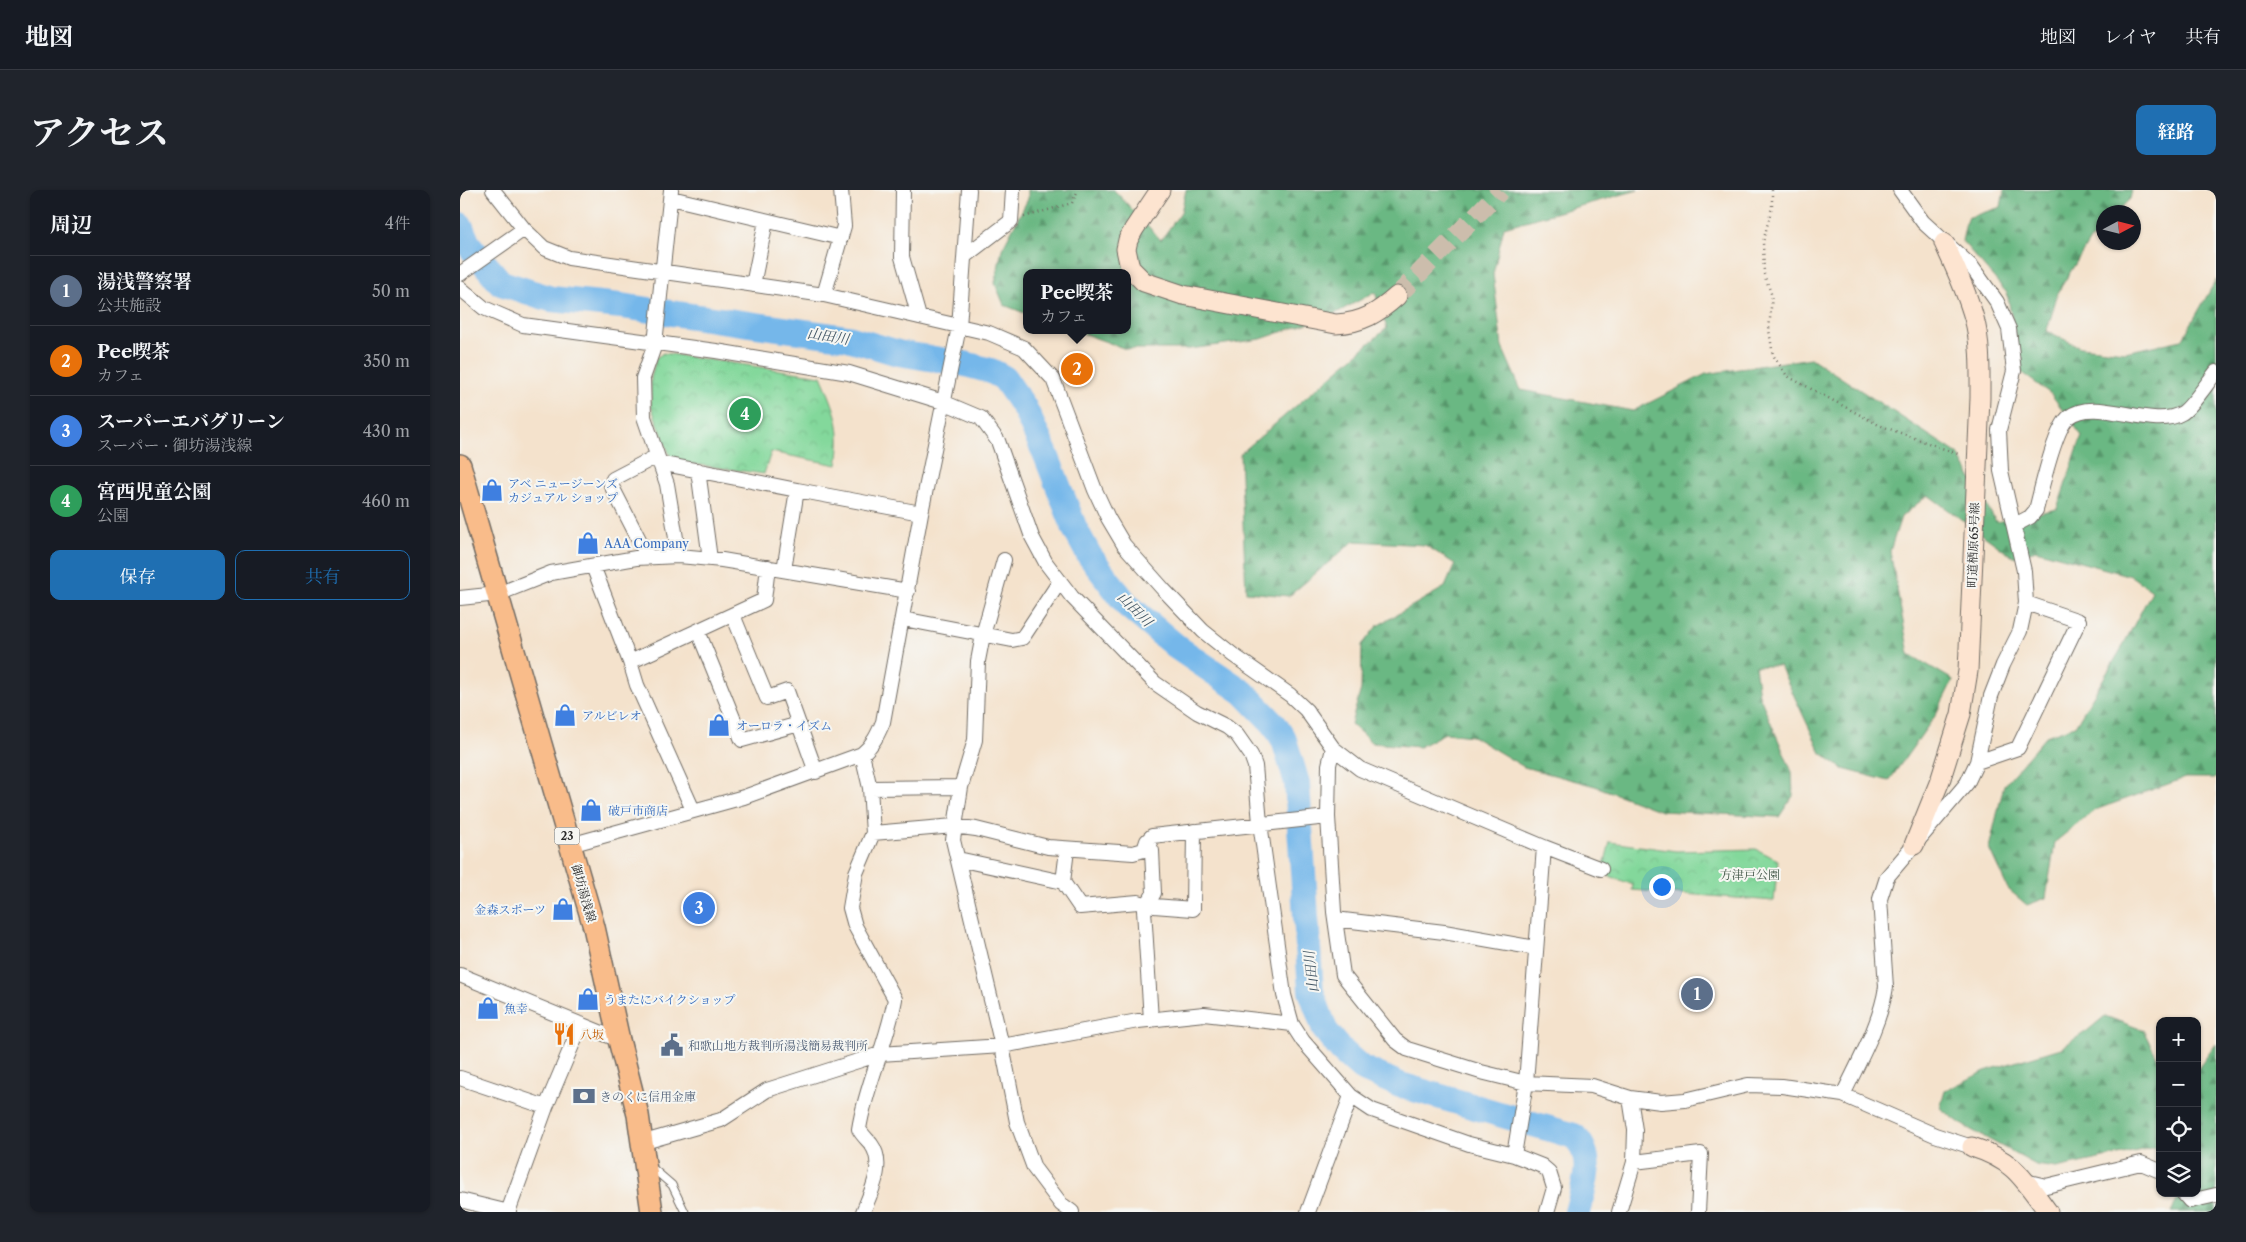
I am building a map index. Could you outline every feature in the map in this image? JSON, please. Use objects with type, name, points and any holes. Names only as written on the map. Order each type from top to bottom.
[{"type":"main road","name":"御坊湯浅線","points":[[460,465],[594,927],[638,1115],[652,1212]]},
{"type":"street","points":[[493,190],[524,229],[544,248],[569,258],[662,277],[753,285],[824,295],[989,333],[1024,348],[1053,379],[1095,490],[1108,518],[1124,545],[1203,631],[1306,710],[1333,748],[1360,769],[1544,847],[1601,869]]},
{"type":"street","points":[[824,295],[841,238],[844,211],[841,190]]},
{"type":"street","points":[[903,190],[902,256],[919,317]]},
{"type":"street","points":[[570,845],[693,810],[744,798],[862,754],[869,748],[883,722],[904,619],[921,513],[959,327],[969,190]]},
{"type":"street","points":[[965,256],[1011,221],[1013,190]]},
{"type":"street","points":[[1160,190],[1134,229],[1128,240],[1126,250],[1130,268],[1144,282],[1183,295],[1336,324],[1350,323],[1368,318],[1397,296]]},
{"type":"street","points":[[1843,1096],[1876,1024],[1885,998],[1886,988],[1880,899],[1887,877],[1967,783],[1977,762],[1991,696],[2003,665],[2020,631],[2026,604],[2024,571],[2001,470],[1999,430],[2014,371],[2008,329],[1997,302],[1972,268],[1923,222],[1900,190]]},
{"type":"street","points":[[679,556],[667,484],[644,417],[643,378],[655,340],[671,194],[766,221],[841,238]]},
{"type":"street","points":[[753,285],[766,221]]},
{"type":"street","points":[[462,272],[524,229]]},
{"type":"street","name":"町道栖原65号線","points":[[1914,846],[1941,778],[1961,714],[1968,661],[1980,398],[1979,357],[1975,319],[1963,284],[1944,243]]},
{"type":"street","points":[[460,288],[484,308],[523,325],[655,340],[849,373],[945,397],[981,418],[998,441],[1032,536],[1046,563],[1072,597],[1155,683],[1197,712],[1228,727],[1237,735],[1251,755],[1255,766],[1264,823],[1284,996],[1292,1024],[1303,1041],[1351,1096],[1372,1110],[1469,1144],[1515,1149],[1536,1162],[1549,1172],[1554,1188],[1547,1212]]},
{"type":"street","points":[[2015,525],[2030,518],[2036,510],[2055,444],[2068,417],[2079,412],[2097,410],[2161,420],[2182,413],[2216,372]]},
{"type":"street","points":[[648,557],[611,484],[613,478],[658,459],[698,470],[921,513]]},
{"type":"street","points":[[698,470],[710,559]]},
{"type":"street","points":[[784,570],[797,490]]},
{"type":"street","points":[[460,598],[498,594],[551,573],[648,557],[679,556],[784,570],[908,591]]},
{"type":"street","points":[[1004,560],[983,635],[978,661],[975,740],[961,787],[953,840],[1002,1046],[1017,1122],[1034,1168],[1061,1204],[1072,1212]]},
{"type":"street","points":[[593,566],[640,693],[693,810]]},
{"type":"street","points":[[630,662],[764,600],[768,568]]},
{"type":"street","points":[[904,619],[1012,640],[1022,638],[1060,582]]},
{"type":"street","points":[[1977,762],[2018,748],[2079,621],[2026,604]]},
{"type":"street","points":[[733,615],[767,698],[786,691],[816,772]]},
{"type":"street","points":[[698,631],[742,740],[799,724]]},
{"type":"street","points":[[1333,748],[1329,765],[1324,817],[1343,976],[1395,1040],[1419,1054],[1525,1089],[1592,1086],[1630,1098],[1661,1102],[1748,1085],[1782,1086],[1843,1096],[1935,1135],[2000,1157],[2014,1168],[2048,1212]]},
{"type":"street","points":[[862,754],[870,788],[873,833],[856,873],[850,908],[855,926],[895,999],[862,1110],[859,1129],[872,1145],[878,1166],[875,1182],[863,1212]]},
{"type":"street","points":[[870,788],[961,787]]},
{"type":"street","points":[[873,833],[954,826],[976,829],[1067,850],[1138,852],[1144,850],[1147,841],[1152,836],[1324,817]]},
{"type":"street","points":[[958,859],[1062,882],[1080,907],[1138,902],[1193,909],[1194,831]]},
{"type":"street","points":[[1147,841],[1152,851],[1154,892],[1144,910],[1151,1020]]},
{"type":"street","points":[[1515,1149],[1525,1089],[1544,847]]},
{"type":"street","points":[[1062,882],[1067,850]]},
{"type":"street","points":[[1335,918],[1444,932],[1536,948]]},
{"type":"street","points":[[460,975],[619,1040]]},
{"type":"street","points":[[642,1152],[720,1120],[767,1090],[880,1054],[1002,1046],[1151,1020],[1204,1014],[1292,1024]]},
{"type":"street","points":[[460,1200],[508,1212],[546,1107],[581,1024]]},
{"type":"street","points":[[460,1078],[546,1107]]},
{"type":"street","points":[[1308,1212],[1351,1096]]},
{"type":"street","points":[[1619,1212],[1634,1162],[1635,1130],[1630,1098]]},
{"type":"street","points":[[1634,1162],[1701,1154],[1698,1212]]},
{"type":"street","points":[[2025,1181],[2046,1186],[2141,1163],[2156,1170]]},
{"type":"street","points":[[2186,1197],[2190,1201],[2216,1195]]},
{"type":"lane","points":[[642,1152],[672,1185],[685,1212]]},
{"type":"path","points":[[1011,221],[1072,204],[1078,190]]},
{"type":"path","points":[[1772,190],[1772,207],[1763,242],[1764,274],[1772,296],[1769,330],[1773,355],[1786,376],[1878,425],[1958,454]]},
{"type":"green space","points":[[1028,190],[1114,190],[1161,240],[1181,212],[1186,190],[1638,190],[1504,227],[1493,274],[1502,347],[1521,390],[1633,411],[1706,374],[1811,358],[1958,454],[1996,522],[2057,509],[2082,436],[2051,394],[2022,373],[2007,293],[1962,241],[1967,218],[2001,207],[2004,190],[2132,190],[2130,199],[2124,205],[2096,205],[2096,234],[2090,240],[2058,292],[2047,331],[2080,347],[2125,352],[2182,340],[2216,280],[2216,778],[2185,778],[2095,810],[2055,842],[2046,898],[2027,905],[2008,889],[1989,848],[2004,785],[2046,736],[2075,726],[2120,651],[2152,591],[2131,576],[2036,550],[2013,557],[1928,495],[1901,517],[1890,551],[1909,654],[1953,680],[1935,716],[1889,781],[1843,769],[1821,753],[1780,666],[1755,666],[1759,695],[1792,772],[1793,796],[1779,817],[1661,811],[1595,786],[1524,767],[1472,736],[1445,733],[1419,747],[1372,743],[1351,724],[1361,689],[1362,645],[1377,626],[1445,587],[1455,564],[1425,545],[1354,541],[1289,596],[1246,592],[1240,454],[1387,328],[1375,292],[1334,314],[1261,339],[1190,349],[1126,349],[1085,334],[1131,334],[1131,269],[1023,269],[1023,312],[1004,305],[995,283],[1002,249],[1028,199]]},
{"type":"green space","points":[[663,353],[821,376],[831,399],[839,429],[837,465],[771,452],[764,474],[672,461],[651,406],[651,378],[656,358]]},
{"type":"green space","name":"方津戸公園","points":[[1610,842],[1676,851],[1756,849],[1778,860],[1774,901],[1632,890],[1633,885],[1602,873]]},
{"type":"green space","points":[[2105,1016],[2143,1030],[2156,1055],[2156,1147],[2056,1168],[2036,1165],[1964,1126],[1940,1108],[1945,1091],[1985,1071],[2061,1048],[2087,1031]]},
{"type":"green space","points":[[2216,1044],[2216,1212],[2171,1212],[2179,1197],[2201,1197],[2201,1065]]},
{"type":"waterway","name":"山田川","points":[[460,225],[468,244],[501,283],[551,299],[621,306],[848,338],[898,353],[965,364],[991,371],[1004,378],[1024,407],[1046,455],[1075,529],[1089,555],[1127,605],[1178,648],[1243,692],[1274,724],[1284,740],[1297,783],[1311,991],[1325,1030],[1341,1050],[1361,1068],[1400,1085],[1574,1136],[1581,1144],[1586,1162],[1585,1182],[1577,1212]]},
{"type":"tunnel","points":[[1397,296],[1501,190]]},
{"type":"place","name":"Pee喫茶","points":[[1077,369]]},
{"type":"place","name":"宮西児童公園","points":[[745,414]]},
{"type":"place","name":"アベ ニュージーンズ カジュアル ショップ","points":[[492,490]]},
{"type":"place","name":"AAA Company","points":[[588,543]]},
{"type":"place","name":"アルビレオ","points":[[565,715]]},
{"type":"place","name":"オーロラ・イズム","points":[[719,725]]},
{"type":"place","name":"破戸市商店","points":[[591,810]]},
{"type":"place","name":"スーパーエバグリーン","points":[[699,908]]},
{"type":"place","name":"金森スポーツ","points":[[563,909]]},
{"type":"place","name":"湯浅警察署","points":[[1697,994]]},
{"type":"place","name":"うまたにバイクショップ","points":[[588,999]]},
{"type":"place","name":"魚幸","points":[[488,1008]]},
{"type":"place","name":"八坂","points":[[564,1034]]},
{"type":"place","name":"和歌山地方裁判所湯浅簡易裁判所","points":[[672,1045]]},
{"type":"place","name":"きのくに信用金庫","points":[[584,1096]]}]
